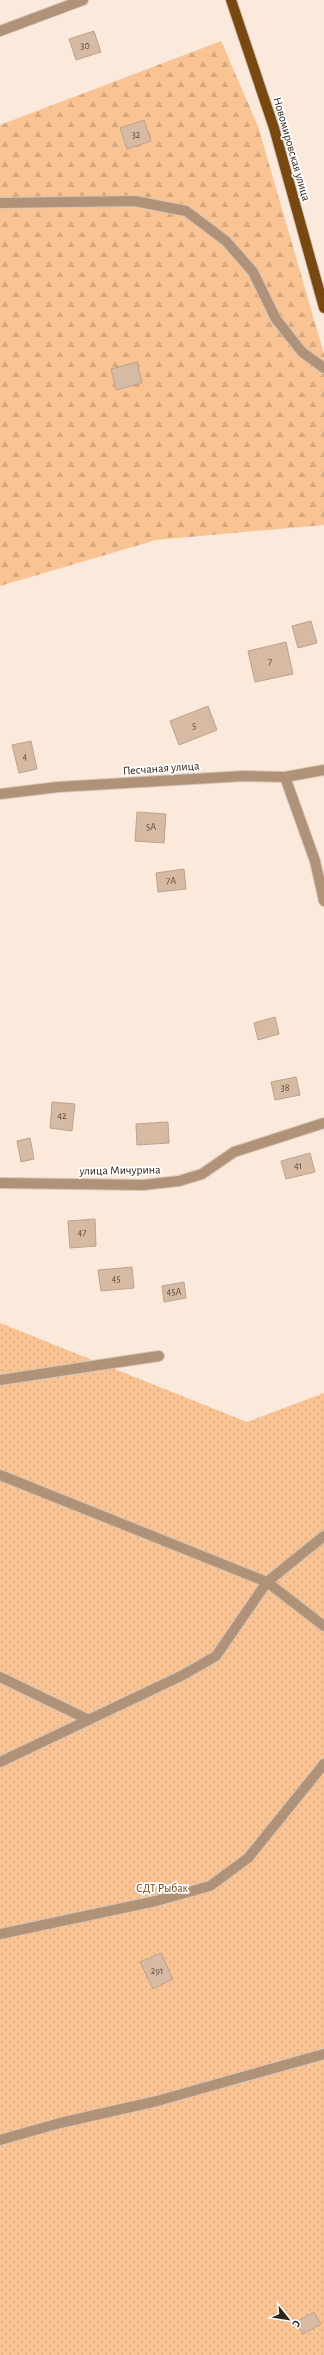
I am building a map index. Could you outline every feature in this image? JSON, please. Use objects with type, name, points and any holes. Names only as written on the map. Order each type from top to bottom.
[{"type":"main road","name":"Новомировская улица","points":[[231,0],[274,128],[324,308]]},
{"type":"street","points":[[0,31],[83,0]]},
{"type":"street","points":[[0,203],[135,201],[186,211],[226,241],[254,272],[276,318],[302,352],[324,368]]},
{"type":"street","name":"Песчаная улица","points":[[0,794],[58,787],[237,776],[286,777],[324,770]]},
{"type":"street","points":[[286,777],[315,861],[324,901]]},
{"type":"street","name":"улица Мичурина","points":[[0,1183],[143,1185],[179,1181],[202,1174],[234,1152],[324,1123]]},
{"type":"street","points":[[0,1380],[159,1356]]},
{"type":"street","points":[[0,1475],[267,1582],[324,1626]]},
{"type":"street","points":[[0,1762],[183,1675],[216,1656],[267,1582],[324,1536]]},
{"type":"street","points":[[0,1677],[89,1720]]},
{"type":"street","points":[[0,1934],[156,1901],[210,1886],[248,1858],[324,1764]]},
{"type":"street","points":[[0,2140],[157,2101],[324,2054]]},
{"type":"green space","points":[[221,41],[258,126],[324,354],[324,525],[156,540],[0,586],[0,125]]},
{"type":"green space","name":"СДТ Рыбак","points":[[0,1323],[247,1422],[324,1393],[324,2355],[0,2355]]},
{"type":"building","points":[[94,31],[101,52],[76,60],[69,39]]},
{"type":"building","points":[[144,120],[151,141],[127,149],[120,128]]},
{"type":"building","points":[[137,362],[142,383],[116,390],[111,369]]},
{"type":"building","points":[[311,621],[317,643],[298,648],[292,626]]},
{"type":"building","points":[[286,642],[293,674],[255,682],[248,651]]},
{"type":"building","points":[[208,706],[217,730],[179,745],[170,721]]},
{"type":"building","points":[[31,741],[37,769],[19,773],[12,745]]},
{"type":"building","points":[[137,812],[166,814],[164,843],[135,841]]},
{"type":"building","points":[[184,869],[186,889],[158,892],[156,873]]},
{"type":"building","points":[[275,1017],[279,1034],[258,1040],[254,1023]]},
{"type":"building","points":[[296,1077],[300,1095],[275,1100],[271,1082]]},
{"type":"building","points":[[52,1102],[75,1104],[72,1131],[50,1128]]},
{"type":"building","points":[[168,1122],[169,1143],[137,1145],[136,1124]]},
{"type":"building","points":[[30,1138],[34,1159],[21,1162],[17,1141]]},
{"type":"building","points":[[310,1153],[315,1172],[286,1179],[281,1161]]},
{"type":"building","points":[[95,1219],[96,1246],[70,1248],[68,1221]]},
{"type":"building","points":[[132,1267],[134,1288],[101,1291],[98,1270]]},
{"type":"building","points":[[184,1282],[186,1298],[164,1302],[162,1286]]},
{"type":"building","points":[[161,1953],[173,1979],[153,1989],[140,1962]]},
{"type":"building","points":[[314,2312],[321,2324],[303,2334],[296,2322]]}]
